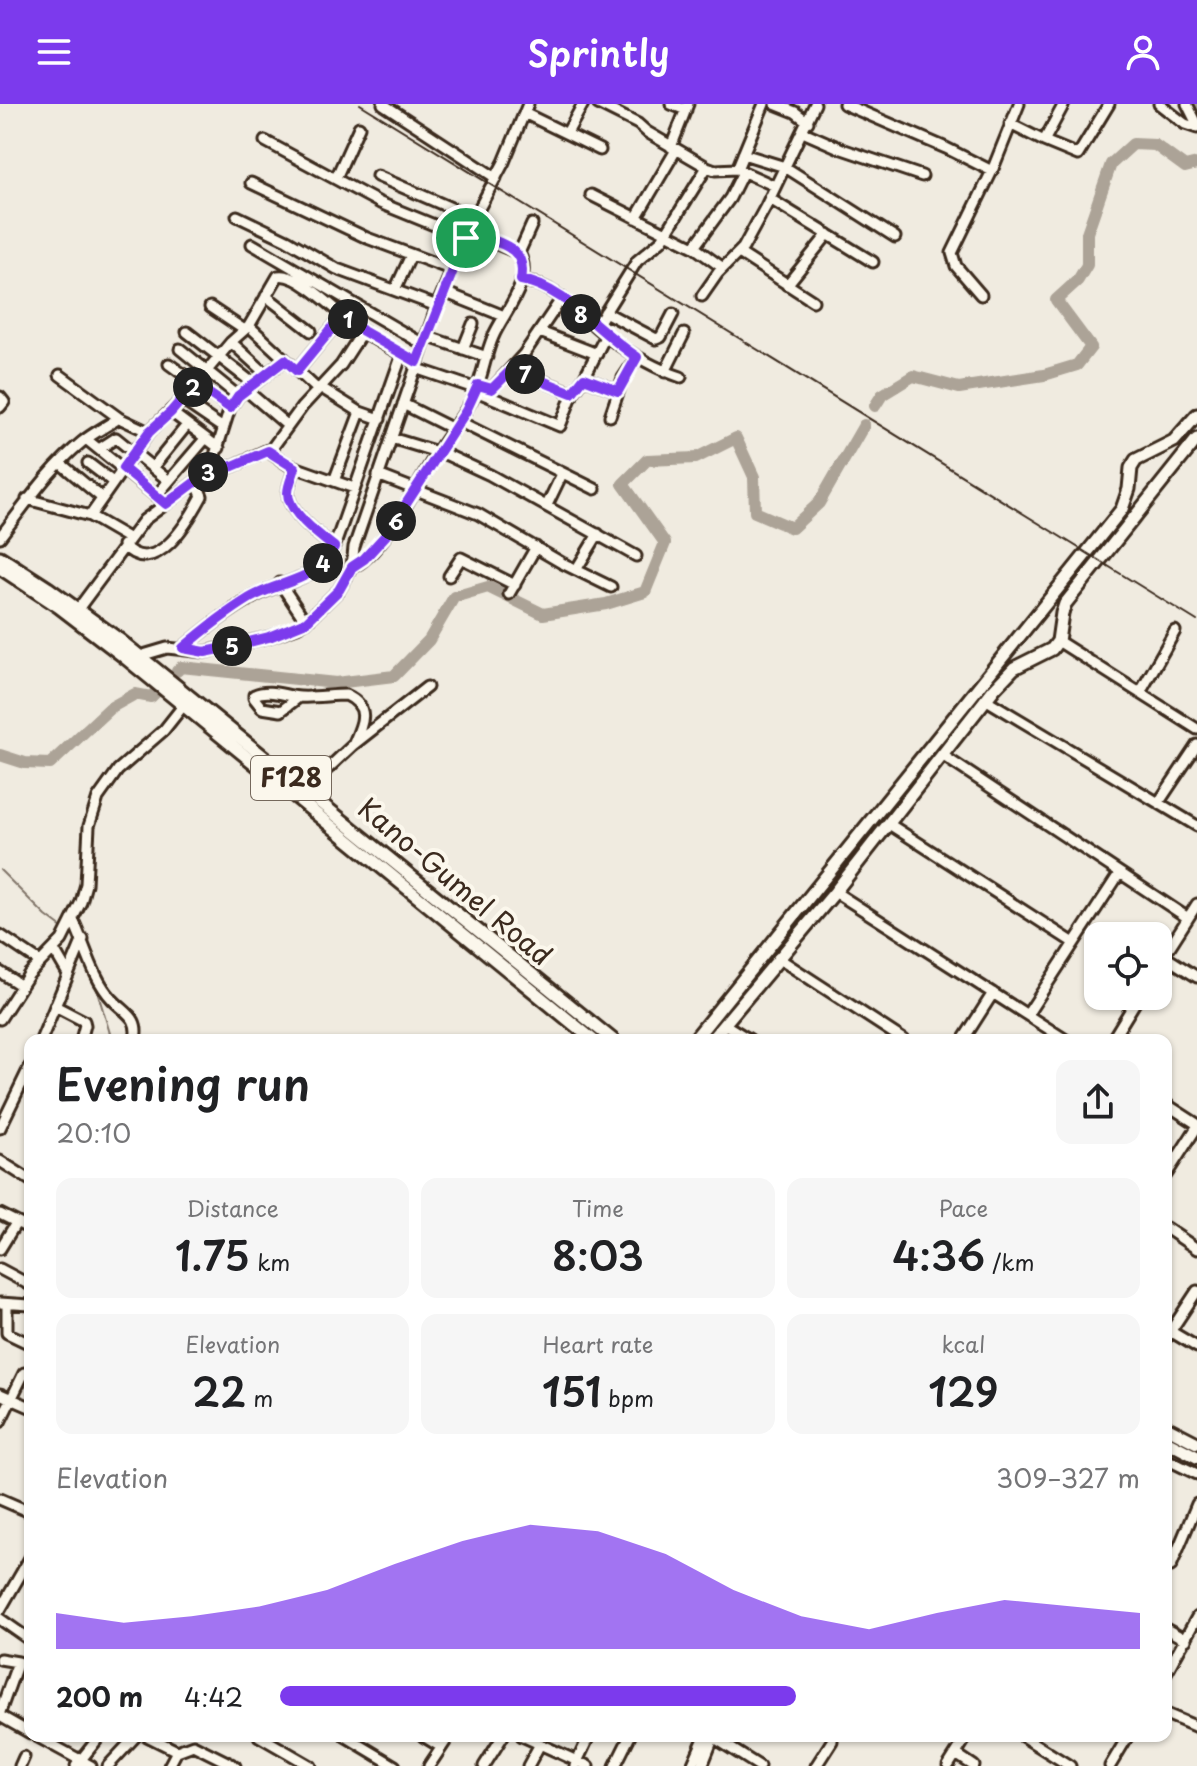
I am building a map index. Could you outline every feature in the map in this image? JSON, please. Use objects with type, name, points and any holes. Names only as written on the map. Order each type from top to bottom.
[{"type":"main road","points":[[699,1034],[1122,509],[1129,489],[1131,468],[1136,460],[1174,441],[1197,415]]},
{"type":"main road","points":[[716,1034],[835,892],[985,699],[1014,668],[1043,655],[1058,641],[1065,604],[1197,439]]},
{"type":"main road","points":[[1089,548],[1101,558]]},
{"type":"main road","name":"Kano-Gumel Road","points":[[3,564],[78,609],[306,789],[362,843],[586,1034]]},
{"type":"main road","name":"Kano-Gumel Road","points":[[3,564],[605,1034]]},
{"type":"main road","points":[[1172,1430],[1197,1443]]},
{"type":"main road","points":[[1172,1444],[1197,1457]]},
{"type":"street","points":[[567,133],[583,104]]},
{"type":"street","points":[[598,104],[638,124],[707,167],[740,170],[775,186]]},
{"type":"street","points":[[636,218],[674,148],[683,122],[687,107],[671,104]]},
{"type":"street","points":[[694,247],[730,198],[743,154],[764,104]]},
{"type":"street","points":[[775,104],[795,112],[808,122]]},
{"type":"street","points":[[702,296],[739,253],[770,199],[815,104]]},
{"type":"street","points":[[844,104],[992,171]]},
{"type":"street","points":[[981,295],[956,266],[952,253],[992,171],[1017,108],[1004,104]]},
{"type":"street","points":[[1044,141],[1064,104]]},
{"type":"street","points":[[1159,104],[1185,124],[1197,126]]},
{"type":"street","points":[[1187,104],[1197,126]]},
{"type":"street","points":[[389,105],[425,134],[496,178]]},
{"type":"street","points":[[1010,124],[1078,155],[1106,105]]},
{"type":"street","points":[[140,656],[167,648],[205,652],[269,637],[306,622],[339,590],[352,567],[354,547],[437,306],[526,108],[600,150]]},
{"type":"street","points":[[336,178],[359,127]]},
{"type":"street","points":[[803,132],[842,149],[922,176]]},
{"type":"street","points":[[265,141],[388,207],[519,253]]},
{"type":"street","points":[[743,154],[785,167],[895,237]]},
{"type":"street","points":[[596,327],[637,261],[658,246],[707,167]]},
{"type":"street","points":[[377,176],[474,218]]},
{"type":"street","points":[[251,183],[367,238],[453,270]]},
{"type":"street","points":[[591,195],[694,247],[723,268]]},
{"type":"street","points":[[770,199],[873,262]]},
{"type":"street","points":[[237,216],[337,269],[437,306]]},
{"type":"street","points":[[352,567],[386,535],[477,388],[504,316],[515,299],[523,268],[519,253],[532,224]]},
{"type":"street","points":[[787,285],[828,234]]},
{"type":"street","points":[[252,244],[424,340],[487,357]]},
{"type":"street","points":[[739,253],[813,301]]},
{"type":"street","points":[[395,290],[411,255]]},
{"type":"street","points":[[90,516],[149,432],[171,412],[246,327],[275,280],[284,275],[314,292],[363,331],[416,365],[477,388],[559,426],[573,393],[606,335]]},
{"type":"street","points":[[521,280],[562,298],[637,357],[681,377]]},
{"type":"street","points":[[444,292],[504,316]]},
{"type":"street","points":[[266,296],[311,331]]},
{"type":"street","points":[[477,388],[492,389],[512,369],[562,298]]},
{"type":"street","points":[[210,307],[246,327],[319,388],[360,412],[380,419]]},
{"type":"street","points":[[605,312],[656,339],[661,337],[673,314]]},
{"type":"street","points":[[297,371],[343,315]]},
{"type":"street","points":[[463,349],[473,324]]},
{"type":"street","points":[[78,609],[144,520],[210,471],[233,466],[268,451],[341,365],[363,331]]},
{"type":"street","points":[[187,332],[219,356],[246,390],[288,426]]},
{"type":"street","points":[[540,332],[597,354]]},
{"type":"street","points":[[665,372],[684,334]]},
{"type":"street","points":[[231,342],[266,374]]},
{"type":"street","points":[[180,349],[207,370],[246,390]]},
{"type":"street","points":[[183,648],[249,599],[280,583],[302,579],[316,571],[334,547],[402,354]]},
{"type":"street","points":[[610,416],[618,391],[637,357]]},
{"type":"street","points":[[210,471],[230,408],[246,390],[285,360]]},
{"type":"street","points":[[169,364],[230,408]]},
{"type":"street","points":[[512,369],[573,393]]},
{"type":"street","points":[[60,375],[119,418],[149,432]]},
{"type":"street","points":[[584,378],[618,391]]},
{"type":"street","points":[[0,397],[4,402],[0,407]]},
{"type":"street","points":[[182,400],[223,428]]},
{"type":"street","points":[[403,404],[595,489]]},
{"type":"street","points":[[171,412],[219,448]]},
{"type":"street","points":[[334,481],[360,412]]},
{"type":"street","points":[[0,537],[27,499],[60,463],[86,439],[119,418]]},
{"type":"street","points":[[153,467],[187,425]]},
{"type":"street","points":[[99,449],[116,438],[169,481]]},
{"type":"street","points":[[391,438],[438,452],[490,475],[636,556]]},
{"type":"street","points":[[86,439],[166,504]]},
{"type":"street","points":[[157,495],[205,439]]},
{"type":"street","points":[[268,451],[295,468],[354,488]]},
{"type":"street","points":[[60,463],[102,498]]},
{"type":"street","points":[[88,463],[113,482]]},
{"type":"street","points":[[295,468],[288,491],[291,502],[303,520],[334,547]]},
{"type":"street","points":[[547,505],[562,474]]},
{"type":"street","points":[[378,475],[478,514],[611,587]]},
{"type":"street","points":[[27,499],[90,516],[126,542],[129,552],[143,557],[156,555],[183,528],[202,496],[196,482]]},
{"type":"street","points":[[576,570],[598,534]]},
{"type":"street","points":[[449,576],[461,558],[512,590],[536,547]]},
{"type":"street","points":[[280,583],[306,622]]},
{"type":"street","points":[[1140,693],[1175,631]]},
{"type":"street","points":[[1058,641],[1197,729]]},
{"type":"street","points":[[306,789],[353,745],[427,687]]},
{"type":"street","points":[[299,697],[346,695],[353,698],[365,716],[353,745]]},
{"type":"street","points":[[985,699],[1197,826]]},
{"type":"street","points":[[0,1017],[20,985],[54,950],[84,893],[89,826],[98,798],[118,770],[164,730],[183,706]]},
{"type":"street","points":[[1159,802],[1197,745]]},
{"type":"street","points":[[942,755],[1188,918]]},
{"type":"street","points":[[889,824],[1074,943]]},
{"type":"street","points":[[1027,1015],[1119,874]]},
{"type":"street","points":[[835,892],[1056,1034]]},
{"type":"street","points":[[1172,943],[1197,904]]},
{"type":"street","points":[[68,928],[80,943],[104,987],[135,1022],[136,1034]]},
{"type":"street","points":[[0,935],[40,962]]},
{"type":"street","points":[[43,1034],[80,943]]},
{"type":"street","points":[[54,950],[68,974]]},
{"type":"street","points":[[778,958],[895,1034]]},
{"type":"street","points":[[1172,965],[1197,977]]},
{"type":"street","points":[[0,972],[20,985]]},
{"type":"street","points":[[967,1034],[993,993]]},
{"type":"street","points":[[55,1006],[84,1021],[82,1034]]},
{"type":"street","points":[[1116,1034],[1130,1010]]},
{"type":"street","points":[[724,1024],[740,1034]]},
{"type":"street","points":[[1,1125],[24,1081]]},
{"type":"street","points":[[1172,1108],[1197,1126],[1172,1166]]},
{"type":"street","points":[[0,1161],[24,1176]]},
{"type":"street","points":[[0,1214],[24,1226]]},
{"type":"street","points":[[0,1249],[16,1223]]},
{"type":"street","points":[[1172,1232],[1197,1249]]},
{"type":"street","points":[[0,1269],[24,1282]]},
{"type":"street","points":[[1172,1329],[1197,1291]]},
{"type":"street","points":[[24,1305],[3,1304],[8,1334],[24,1341]]},
{"type":"street","points":[[1172,1337],[1197,1347]]},
{"type":"street","points":[[0,1422],[24,1373]]},
{"type":"street","points":[[0,1394],[24,1405]]},
{"type":"street","points":[[1172,1462],[1197,1474]]},
{"type":"street","points":[[0,1499],[24,1509]]},
{"type":"street","points":[[1172,1564],[1197,1504]]},
{"type":"street","points":[[0,1610],[24,1568]]},
{"type":"street","points":[[1172,1663],[1197,1617]]},
{"type":"street","points":[[0,1619],[24,1634]]},
{"type":"street","points":[[1172,1632],[1186,1640]]},
{"type":"street","points":[[0,1659],[24,1664]]},
{"type":"street","points":[[18,1662],[0,1714],[24,1729]]},
{"type":"street","points":[[1172,1717],[1197,1727]]},
{"type":"street","points":[[49,1742],[78,1763],[91,1766]]},
{"type":"street","points":[[78,1763],[95,1742]]},
{"type":"street","points":[[108,1766],[130,1742]]},
{"type":"street","points":[[159,1742],[177,1751]]},
{"type":"street","points":[[169,1766],[177,1751],[192,1742]]},
{"type":"street","points":[[198,1742],[235,1766]]},
{"type":"street","points":[[269,1742],[311,1766]]},
{"type":"street","points":[[355,1742],[395,1766]]},
{"type":"street","points":[[433,1742],[441,1747]]},
{"type":"street","points":[[429,1766],[445,1742]]},
{"type":"street","points":[[484,1766],[499,1742]]},
{"type":"street","points":[[536,1742],[576,1764],[588,1766]]},
{"type":"street","points":[[576,1764],[586,1742]]},
{"type":"street","points":[[615,1766],[627,1742]]},
{"type":"street","points":[[692,1766],[707,1742]]},
{"type":"street","points":[[702,1766],[709,1742]]},
{"type":"street","points":[[721,1742],[759,1766]]},
{"type":"street","points":[[816,1766],[831,1742]]},
{"type":"street","points":[[948,1766],[963,1742]]},
{"type":"street","points":[[1032,1742],[1070,1766]]},
{"type":"street","points":[[1110,1766],[1124,1742]]},
{"type":"street","points":[[528,1766],[540,1744]]},
{"type":"street","points":[[956,1754],[974,1766]]},
{"type":"waterway","points":[[875,406],[882,395],[913,376],[959,388],[1044,375],[1077,365],[1091,347],[1056,300],[1078,280],[1087,265],[1087,233],[1111,164],[1133,144],[1155,145],[1185,167],[1197,164]]},
{"type":"waterway","points":[[177,671],[181,667],[336,683],[394,676],[429,640],[454,597],[488,587],[543,614],[606,604],[645,592],[665,543],[623,484],[647,460],[696,458],[736,438],[754,477],[755,512],[792,528],[819,503],[864,425]]},
{"type":"waterway","points":[[0,755],[25,763],[50,764],[110,708],[135,694],[151,697],[158,690]]},
{"type":"waterway","points":[[0,870],[62,928]]},
{"type":"waterway","points":[[95,984],[110,1034]]},
{"type":"railway","points":[[360,104],[1197,621]]},
{"type":"route","points":[[468,232],[519,253],[523,268],[521,280],[543,287],[562,298],[637,357],[618,391],[584,378],[572,393],[512,369],[492,389],[478,385],[466,411],[386,535],[358,565],[352,567],[339,590],[306,622],[269,637],[225,648],[205,652],[183,648],[249,599],[280,583],[302,579],[316,571],[334,547],[303,520],[288,496],[295,468],[268,451],[233,466],[210,471],[166,504],[123,468],[149,432],[195,384],[230,408],[238,396],[285,360],[297,371],[343,315],[363,331],[417,362],[466,238],[468,232]]}]
